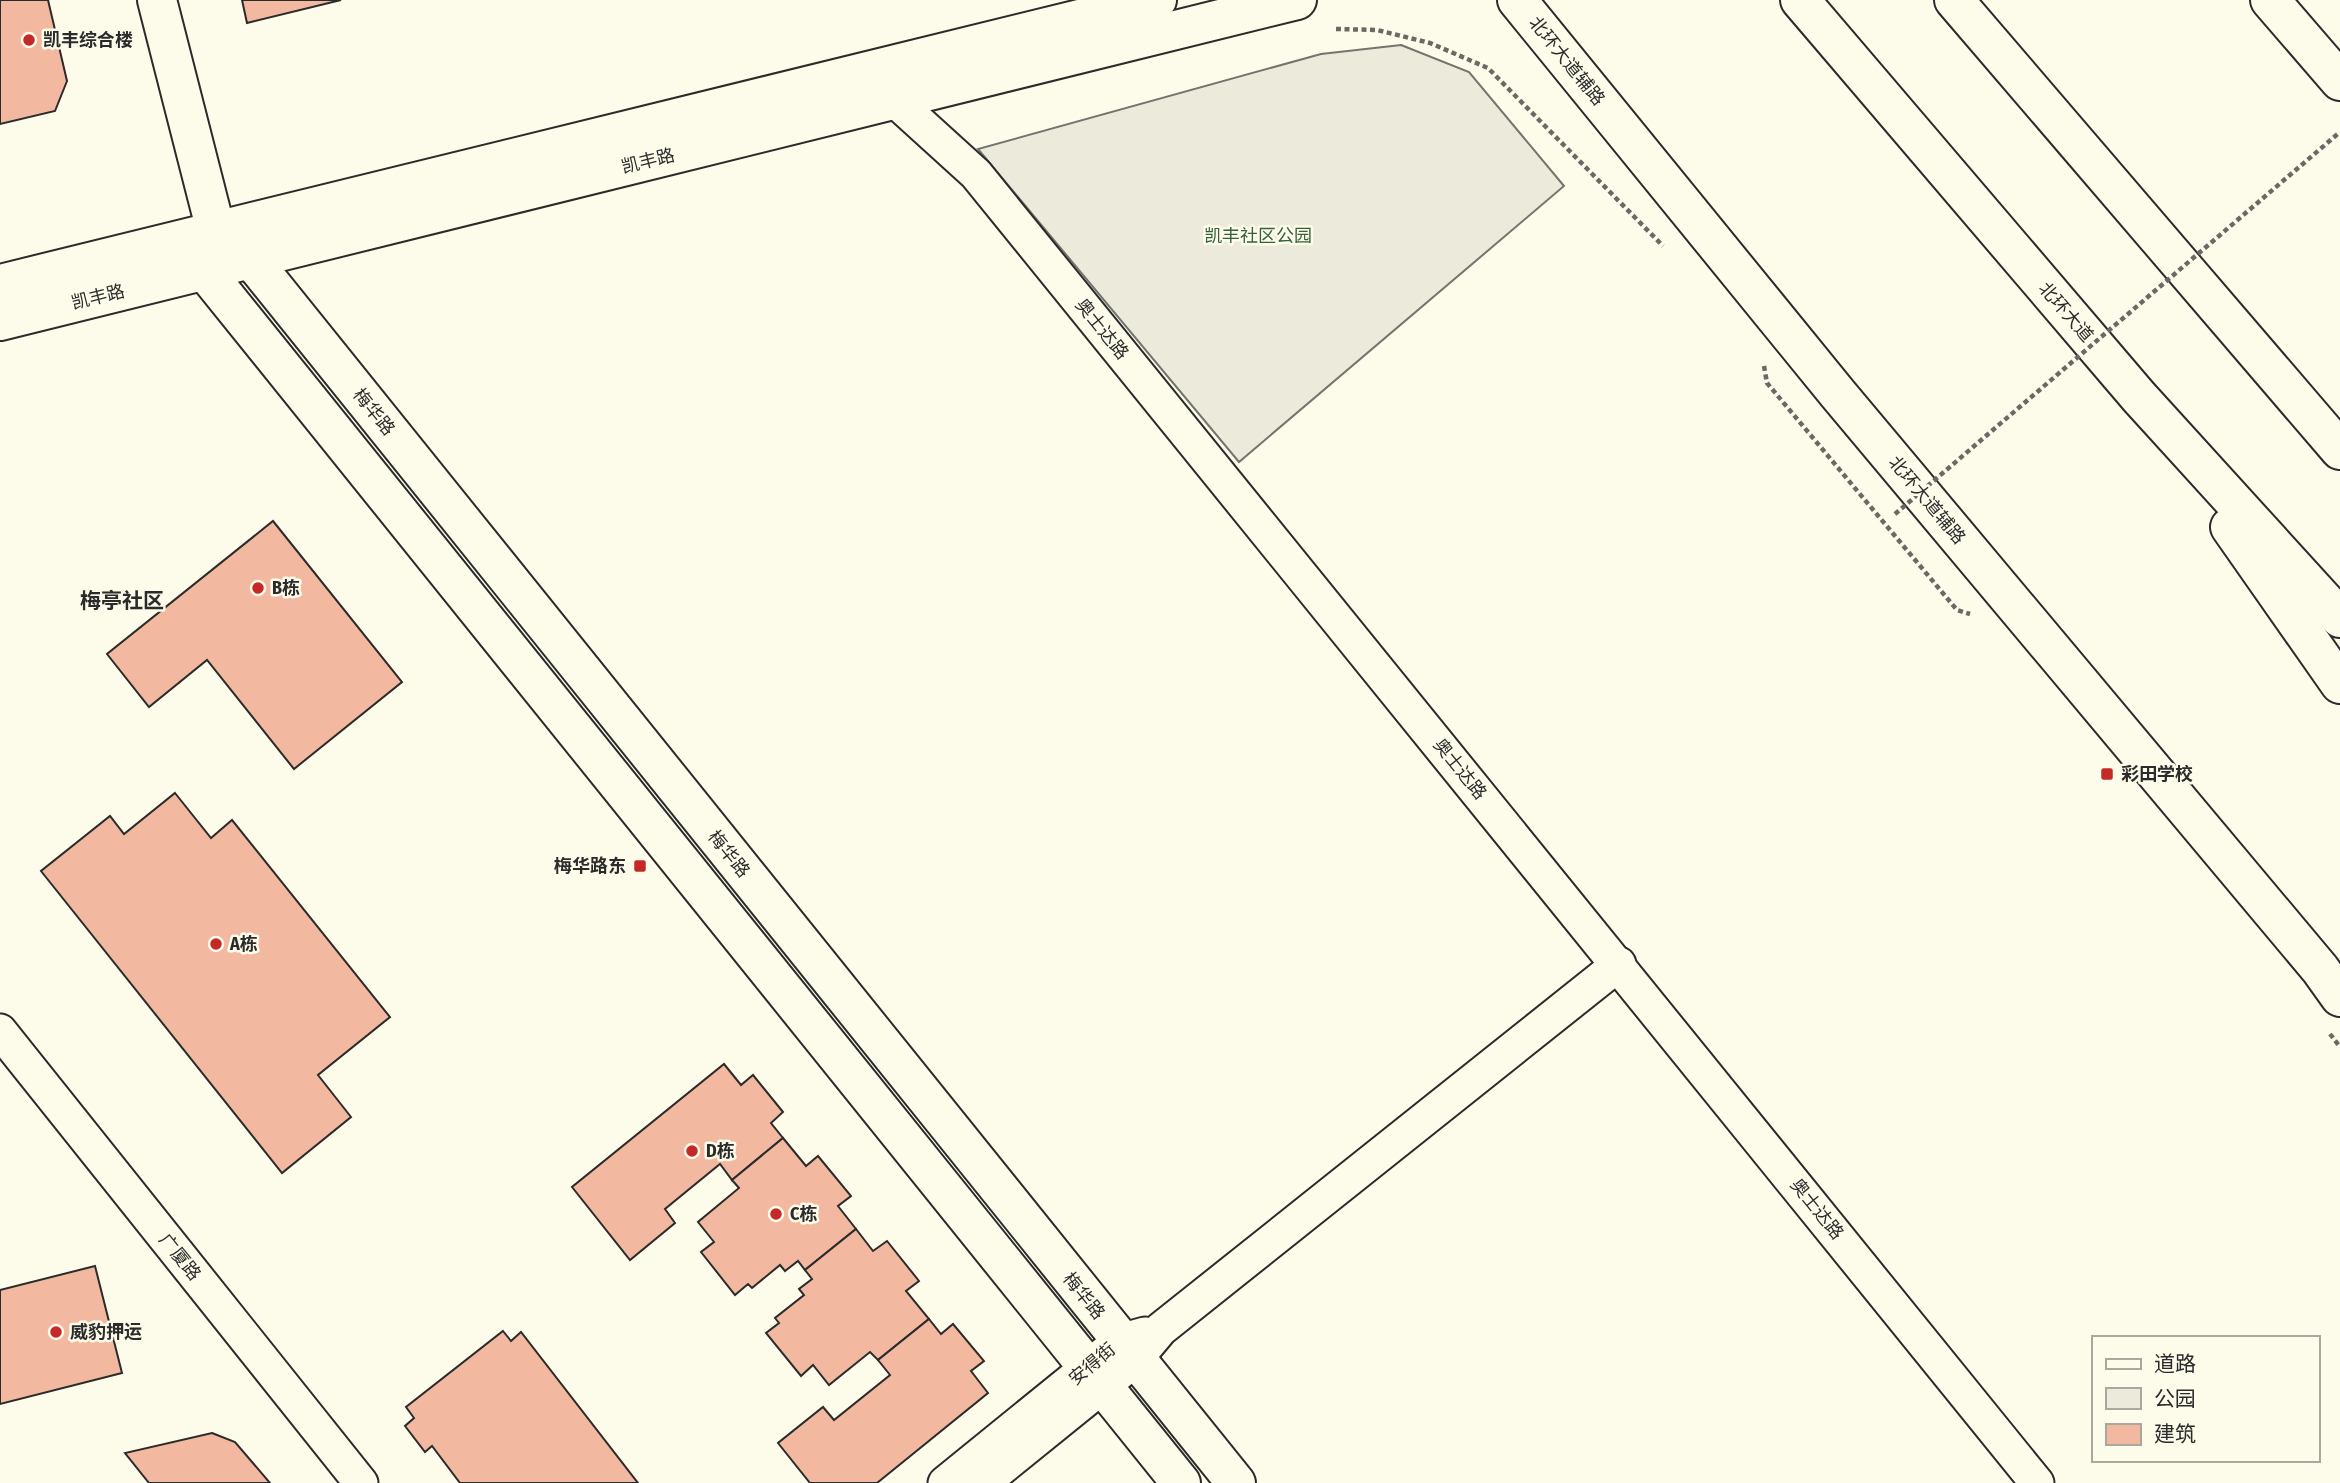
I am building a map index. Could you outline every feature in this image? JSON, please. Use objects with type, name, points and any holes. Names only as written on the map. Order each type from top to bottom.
[{"type":"main road","points":[[157,0],[216,231],[204,270],[1181,1483]]},
{"type":"main road","name":"凯丰路","points":[[0,284],[1157,0]]},
{"type":"main road","name":"凯丰路","points":[[0,321],[1297,0]]},
{"type":"main road","points":[[1493,0],[1514,11],[1554,45]]},
{"type":"main road","name":"北环大道辅路","points":[[1517,0],[1838,394],[2320,969],[2340,997]]},
{"type":"main road","name":"北环大道","points":[[1800,0],[2139,397],[2340,618]]},
{"type":"main road","points":[[1954,0],[2340,450]]},
{"type":"main road","points":[[2270,0],[2340,80]]},
{"type":"main road","name":"梅华路","points":[[216,231],[251,259],[1127,1351],[1236,1483]]},
{"type":"main road","points":[[2139,397],[2340,684]]},
{"type":"street","name":"奥士达路","points":[[863,72],[976,174],[2037,1483]]},
{"type":"street","name":"安得街","points":[[945,1483],[1161,1329],[1619,964]]},
{"type":"street","name":"广厦路","points":[[0,1031],[361,1483]]},
{"type":"street","name":"安得街","points":[[983,1483],[1096,1376]]},
{"type":"path","points":[[1336,29],[1377,30],[1430,43],[1488,68],[1666,248]]},
{"type":"path","points":[[1895,514],[2340,132]]},
{"type":"green space","name":"凯丰社区公园","points":[[1401,45],[1469,72],[1564,186],[1239,462],[978,149],[1321,54]]},
{"type":"building","name":"凯丰综合楼","points":[[0,0],[48,0],[67,81],[55,111],[0,124]]},
{"type":"building","points":[[242,0],[341,0],[247,23]]},
{"type":"building","name":"B栋","points":[[273,521],[402,682],[294,769],[207,660],[149,707],[107,654]]},
{"type":"building","name":"A栋","points":[[175,793],[211,838],[232,820],[390,1017],[318,1075],[351,1117],[282,1173],[41,871],[110,816],[124,834]]},
{"type":"building","name":"D栋","points":[[724,1064],[741,1085],[753,1075],[783,1112],[771,1123],[783,1138],[732,1180],[720,1164],[665,1209],[675,1223],[630,1260],[572,1187]]},
{"type":"building","name":"C栋","points":[[783,1138],[806,1166],[818,1156],[851,1196],[838,1206],[856,1229],[805,1270],[798,1261],[785,1271],[780,1265],[752,1288],[748,1284],[735,1295],[701,1252],[714,1242],[698,1222],[739,1188],[732,1180]]},
{"type":"building","points":[[856,1229],[873,1251],[887,1241],[919,1281],[906,1291],[929,1319],[878,1360],[870,1352],[829,1385],[813,1365],[801,1376],[766,1333],[779,1323],[775,1318],[804,1295],[799,1289],[812,1279],[805,1270]]},
{"type":"building","name":"威豹押运","points":[[95,1266],[122,1373],[0,1404],[0,1290]]},
{"type":"building","points":[[929,1319],[941,1334],[953,1324],[984,1361],[971,1371],[988,1393],[877,1483],[810,1483],[778,1443],[823,1407],[834,1420],[890,1375],[878,1360]]},
{"type":"building","points":[[503,1331],[511,1341],[521,1332],[638,1483],[460,1483],[432,1446],[425,1452],[405,1426],[414,1418],[406,1407]]},
{"type":"building","points":[[212,1433],[235,1442],[270,1483],[149,1483],[125,1453]]},
{"type":"place","name":"凯丰综合楼","points":[[29,40]]},
{"type":"place","name":"B栋","points":[[258,588]]},
{"type":"place","name":"彩田学校","points":[[2107,774]]},
{"type":"place","name":"梅华路东","points":[[640,866]]},
{"type":"place","name":"A栋","points":[[216,944]]},
{"type":"place","name":"D栋","points":[[692,1151]]},
{"type":"place","name":"C栋","points":[[776,1214]]},
{"type":"place","name":"威豹押运","points":[[56,1332]]},
{"type":"district","name":"梅亭社区","points":[[122,601]]}]
